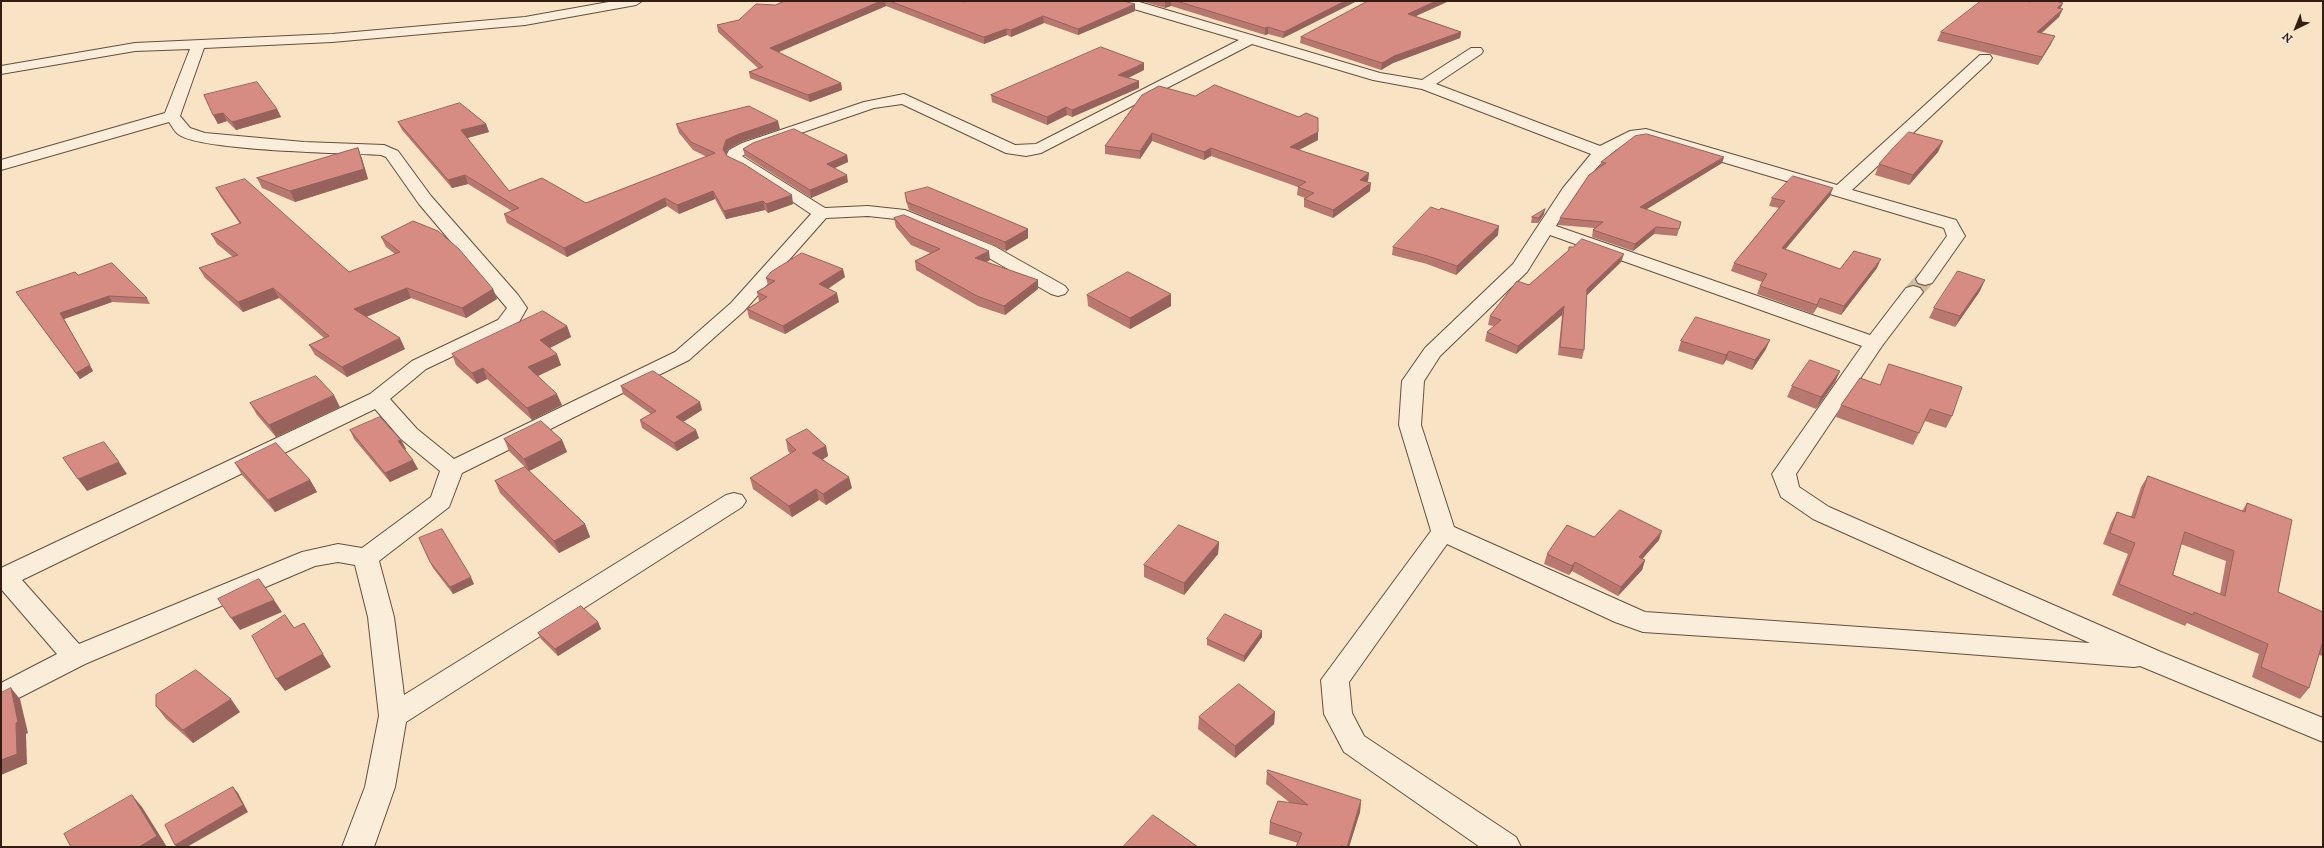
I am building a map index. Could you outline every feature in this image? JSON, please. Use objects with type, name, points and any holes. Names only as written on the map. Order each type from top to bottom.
[{"type":"street","points":[[1,70],[135,48],[332,38],[525,21],[636,1]]},
{"type":"street","points":[[1122,1],[1378,77],[1425,85],[1601,152]]},
{"type":"street","points":[[1277,48],[1297,38]]},
{"type":"street","points":[[1058,290],[988,250],[899,214],[868,211],[821,213],[753,168],[736,160],[734,156],[735,153],[748,146],[869,105],[890,100],[904,99],[1012,150],[1026,151],[1041,148],[1251,39]]},
{"type":"street","points":[[172,116],[199,44]]},
{"type":"street","points":[[1425,85],[1476,51]]},
{"type":"street","points":[[1841,191],[1985,58]]},
{"type":"street","points":[[1,166],[172,116]]},
{"type":"street","points":[[75,657],[3,578],[378,399],[399,380],[419,365],[505,324],[512,318],[517,308],[511,299],[425,200],[392,154],[384,150],[304,147],[202,138],[184,131],[172,116]]},
{"type":"street","points":[[2151,659],[1882,637],[1643,622],[1624,615],[1443,532],[1410,425],[1413,381],[1432,352],[1520,268],[1569,192],[1601,152],[1636,134],[1646,134],[1950,224],[1954,229],[1956,236],[1874,343],[1784,474],[1790,490],[1821,513],[2151,659],[2323,730]]},
{"type":"street","points":[[1,696],[75,657],[311,558],[338,553],[366,558],[441,501],[452,469],[682,356],[701,342],[779,262],[821,213]]},
{"type":"street","points":[[1546,228],[1874,343]]},
{"type":"street","points":[[378,399],[409,434],[452,469]]},
{"type":"street","points":[[393,716],[734,501]]},
{"type":"street","points":[[1443,532],[1335,680],[1338,714],[1354,744],[1505,847]]},
{"type":"street","points":[[358,847],[380,787],[393,716],[381,617],[366,558]]},
{"type":"building","points":[[785,1],[881,1],[770,48],[841,83],[808,95],[749,72],[763,67],[717,25],[739,20],[756,4],[775,5]]},
{"type":"building","points":[[890,1],[1123,1],[1135,4],[1078,29],[1043,16],[1011,30],[1006,29],[984,37]]},
{"type":"building","points":[[1177,1],[1345,1],[1284,32],[1268,27],[1265,28]]},
{"type":"building","points":[[1368,1],[1436,1],[1408,14],[1461,32],[1394,56],[1382,63],[1301,37]]},
{"type":"building","points":[[1981,1],[2055,1],[2063,3],[2057,8],[2063,9],[2037,32],[2055,36],[2042,57],[1941,32]]},
{"type":"building","points":[[1101,47],[1144,63],[1118,75],[1139,81],[1072,110],[1066,107],[1047,117],[991,95]]},
{"type":"building","points":[[257,82],[277,109],[232,122],[223,113],[213,115],[204,95]]},
{"type":"building","points":[[1215,85],[1299,117],[1306,113],[1318,118],[1318,132],[1290,147],[1369,173],[1360,180],[1371,183],[1333,210],[1304,199],[1314,193],[1298,187],[1306,182],[1211,148],[1204,152],[1152,133],[1140,151],[1105,146],[1142,95],[1159,86],[1195,96]]},
{"type":"building","points":[[460,103],[486,124],[461,130],[509,191],[542,178],[586,203],[715,153],[691,142],[676,124],[749,106],[778,121],[726,140],[723,149],[727,156],[744,164],[792,195],[766,204],[763,201],[724,211],[713,191],[677,205],[665,198],[564,248],[504,214],[519,208],[465,175],[448,180],[398,122]]},
{"type":"building","points":[[794,129],[847,155],[827,164],[847,175],[810,190],[743,149],[753,143]]},
{"type":"building","points":[[1909,132],[1943,141],[1913,175],[1879,164],[1893,148]]},
{"type":"building","points":[[1647,134],[1724,157],[1640,207],[1681,222],[1679,229],[1656,227],[1635,244],[1593,230],[1603,222],[1560,218],[1589,175],[1606,163],[1601,162],[1635,136]]},
{"type":"building","points":[[358,148],[364,169],[290,191],[257,178]]},
{"type":"building","points":[[1793,176],[1833,188],[1782,248],[1840,269],[1854,251],[1881,259],[1844,306],[1820,298],[1817,305],[1760,286],[1767,274],[1734,263],[1785,201],[1772,198]]},
{"type":"building","points":[[245,179],[349,272],[400,252],[381,237],[413,221],[438,231],[459,249],[493,289],[462,308],[407,288],[354,309],[400,338],[342,367],[309,345],[329,336],[273,288],[238,302],[199,268],[238,255],[211,234],[241,223],[216,188]]},
{"type":"building","points":[[928,187],[1028,229],[1005,242],[907,202],[905,193]]},
{"type":"building","points":[[1431,207],[1439,210],[1441,208],[1499,226],[1457,266],[1428,256],[1393,247]]},
{"type":"building","points":[[1545,209],[1539,218],[1532,217]]},
{"type":"building","points":[[904,215],[989,251],[975,258],[1038,280],[1004,306],[977,296],[915,261],[940,249],[910,236],[894,218]]},
{"type":"building","points":[[1582,239],[1624,254],[1587,289],[1584,350],[1560,347],[1564,306],[1518,346],[1487,332],[1501,320],[1490,316],[1517,281],[1529,285],[1569,250],[1569,247],[1573,247]]},
{"type":"building","points":[[802,253],[843,269],[819,284],[837,293],[783,326],[747,309],[767,297],[757,292],[775,281],[766,278],[771,272]]},
{"type":"building","points":[[112,263],[147,298],[109,296],[60,313],[90,365],[76,373],[16,292],[75,272],[78,275]]},
{"type":"building","points":[[1958,271],[1985,280],[1960,316],[1934,308]]},
{"type":"building","points":[[1128,272],[1171,294],[1130,318],[1087,295]]},
{"type":"building","points":[[543,311],[567,326],[540,340],[557,354],[528,367],[557,394],[527,408],[483,368],[472,373],[452,354]]},
{"type":"building","points":[[1696,317],[1770,340],[1755,360],[1729,351],[1726,355],[1681,341]]},
{"type":"building","points":[[1810,360],[1840,371],[1821,397],[1792,386]]},
{"type":"building","points":[[1889,364],[1962,387],[1952,416],[1930,409],[1919,433],[1841,405],[1860,378],[1880,385]]},
{"type":"building","points":[[653,371],[700,402],[676,417],[696,430],[674,443],[640,420],[656,411],[621,386]]},
{"type":"building","points":[[316,376],[334,395],[269,425],[250,403]]},
{"type":"building","points":[[380,417],[401,440],[398,441],[413,460],[385,473],[350,430]]},
{"type":"building","points":[[541,421],[562,440],[524,459],[504,439]]},
{"type":"building","points":[[807,429],[826,446],[812,453],[849,477],[823,494],[816,489],[789,506],[750,478],[796,450],[786,440]]},
{"type":"building","points":[[104,442],[119,462],[78,479],[63,458]]},
{"type":"building","points":[[276,443],[310,480],[268,500],[235,463]]},
{"type":"building","points":[[525,467],[585,524],[554,541],[495,481]]},
{"type":"building","points":[[2148,476],[2245,512],[2247,503],[2292,520],[2278,592],[2323,612],[2323,641],[2309,688],[2261,667],[2268,644],[2194,612],[2193,615],[2119,584],[2135,543],[2110,533],[2117,512],[2134,518]],"holes":[[[2185,532],[2234,551],[2225,596],[2173,575]]]},
{"type":"building","points":[[1620,510],[1662,531],[1639,557],[1645,560],[1621,587],[1575,562],[1572,566],[1547,554],[1567,525],[1594,537]]},
{"type":"building","points":[[1179,525],[1219,542],[1184,583],[1144,565]]},
{"type":"building","points":[[442,529],[471,577],[450,587],[430,562],[419,538]]},
{"type":"building","points":[[259,579],[274,600],[231,618],[218,599]]},
{"type":"building","points":[[581,606],[598,622],[555,649],[538,633]]},
{"type":"building","points":[[1225,614],[1262,631],[1244,656],[1207,639]]},
{"type":"building","points":[[285,615],[294,628],[304,623],[323,654],[276,679],[252,636]]},
{"type":"building","points":[[196,670],[231,699],[183,730],[156,706],[156,695]]},
{"type":"building","points":[[1239,684],[1275,712],[1235,746],[1199,717]]},
{"type":"building","points":[[11,688],[18,722],[16,723],[17,754],[1,760],[1,693]]},
{"type":"building","points":[[1268,770],[1361,800],[1347,847],[1296,847],[1302,833],[1270,822],[1278,801],[1308,805],[1267,772]]},
{"type":"building","points":[[233,787],[243,805],[175,845],[165,825]]},
{"type":"building","points":[[132,795],[157,836],[139,847],[71,847],[64,834]]},
{"type":"building","points":[[1153,815],[1198,847],[1123,847]]},
{"type":"tunnel","points":[[1913,292],[1925,279]]}]
